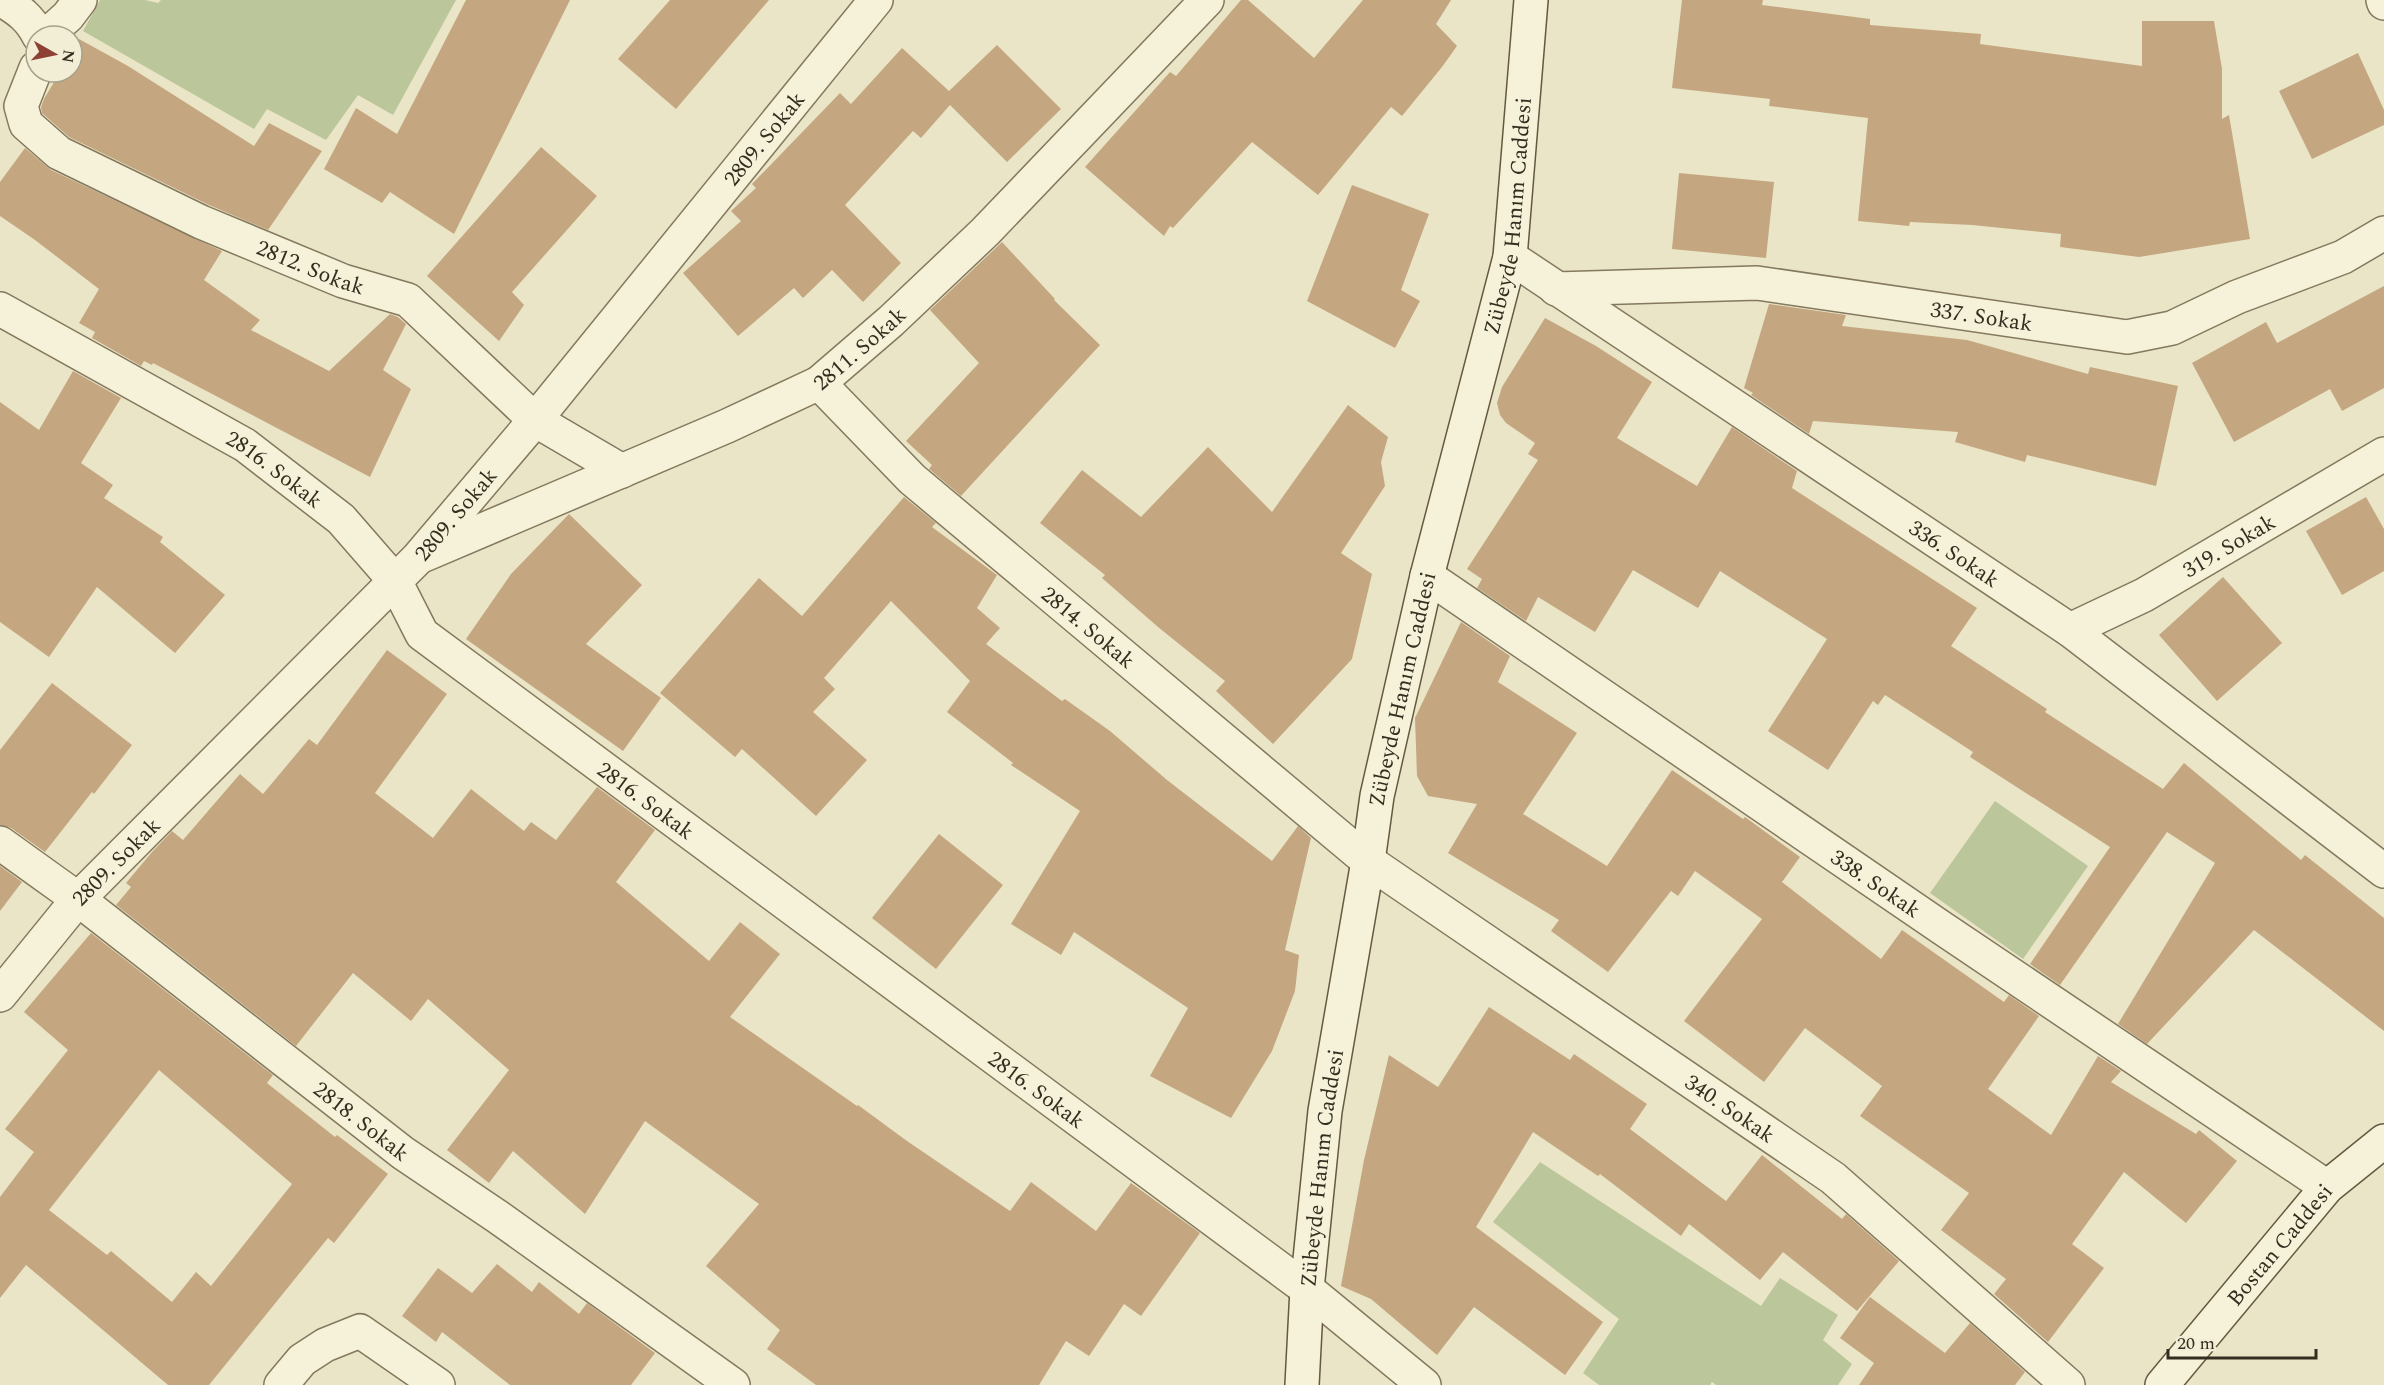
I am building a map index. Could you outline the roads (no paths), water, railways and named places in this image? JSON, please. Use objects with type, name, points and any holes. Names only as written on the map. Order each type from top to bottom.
[{"type":"street","points":[[2,0],[21,11],[33,24]]},
{"type":"street","points":[[59,24],[80,0]]},
{"type":"street","name":"2809. Sokak","points":[[0,995],[78,898],[418,558],[535,420],[876,0]]},
{"type":"street","name":"2811. Sokak","points":[[418,558],[727,426],[819,383],[891,321],[985,232],[1207,0]]},
{"type":"street","name":"Zübeyde Hanım Caddesi","points":[[1302,1385],[1307,1288],[1325,1111],[1377,796],[1427,576],[1510,257],[1531,0]]},
{"type":"street","name":"2812. Sokak","points":[[30,84],[21,106],[26,124],[59,153],[212,227],[343,281],[408,300],[535,420],[622,471]]},
{"type":"street","name":"337. Sokak","points":[[1556,289],[1757,283],[2127,337],[2172,328],[2236,297],[2343,257],[2384,233]]},
{"type":"street","name":"336. Sokak","points":[[1510,257],[2070,630],[2384,871]]},
{"type":"street","name":"2816. Sokak","points":[[0,309],[245,445],[341,519],[395,581],[422,634],[1307,1288],[1424,1385]]},
{"type":"street","name":"2814. Sokak","points":[[819,383],[912,479],[1368,861]]},
{"type":"street","name":"319. Sokak","points":[[2070,630],[2144,595],[2384,454]]},
{"type":"street","name":"338. Sokak","points":[[1427,576],[1952,935],[2327,1187]]},
{"type":"street","name":"2818. Sokak","points":[[0,843],[78,898],[403,1152],[733,1385]]},
{"type":"street","name":"340. Sokak","points":[[1368,861],[1833,1178],[2068,1385]]},
{"type":"street","name":"Bostan Caddesi","points":[[2162,1385],[2327,1187],[2384,1140]]},
{"type":"street","points":[[281,1385],[302,1360],[325,1345],[360,1331],[438,1385]]}]
